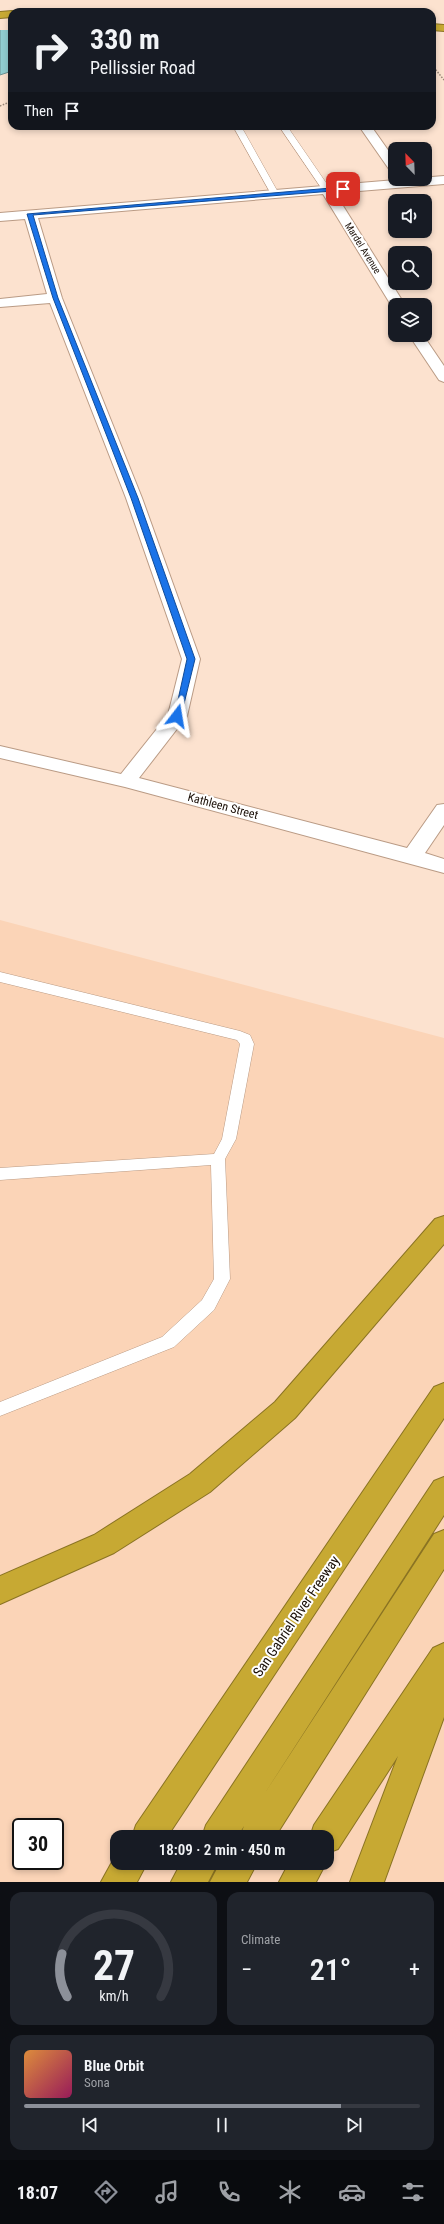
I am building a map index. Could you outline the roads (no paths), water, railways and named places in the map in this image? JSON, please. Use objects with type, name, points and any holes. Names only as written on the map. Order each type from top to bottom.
[{"type":"highway","points":[[0,1590],[104,1544],[200,1483],[285,1410],[444,1226]]},
{"type":"highway","name":"San Gabriel River Freeway","points":[[153,1830],[444,1395]]},
{"type":"highway","points":[[223,1830],[444,1490]]},
{"type":"highway","points":[[260,1830],[444,1543]]},
{"type":"highway","points":[[331,1830],[444,1658]]},
{"type":"highway","points":[[366,1882],[444,1675]]},
{"type":"highway","points":[[118,1882],[126,1870]]},
{"type":"highway","points":[[188,1882],[196,1870]]},
{"type":"highway","points":[[227,1882],[235,1870]]},
{"type":"highway","points":[[296,1882],[304,1870]]},
{"type":"street","points":[[368,130],[388,159]]},
{"type":"street","points":[[432,180],[444,180]]},
{"type":"street","points":[[0,217],[327,190],[388,183]]},
{"type":"street","name":"Mardel Avenue","points":[[327,190],[394,298]]},
{"type":"street","points":[[30,214],[56,298],[134,498],[191,659],[177,716],[126,782]]},
{"type":"street","points":[[0,303],[56,298]]},
{"type":"street","points":[[421,342],[444,377]]},
{"type":"street","name":"Kathleen Street","points":[[0,752],[126,782],[412,856],[444,866]]},
{"type":"street","points":[[412,856],[444,810]]},
{"type":"lane","points":[[239,130],[276,194]]},
{"type":"lane","points":[[286,130],[327,190]]},
{"type":"lane","points":[[0,977],[245,1038],[247,1044],[229,1139],[218,1159],[222,1279],[208,1305],[168,1342],[0,1410]]},
{"type":"lane","points":[[0,1174],[218,1159]]},
{"type":"water","points":[[23,0],[16,8],[8,8],[8,72],[0,75],[0,8]]}]
